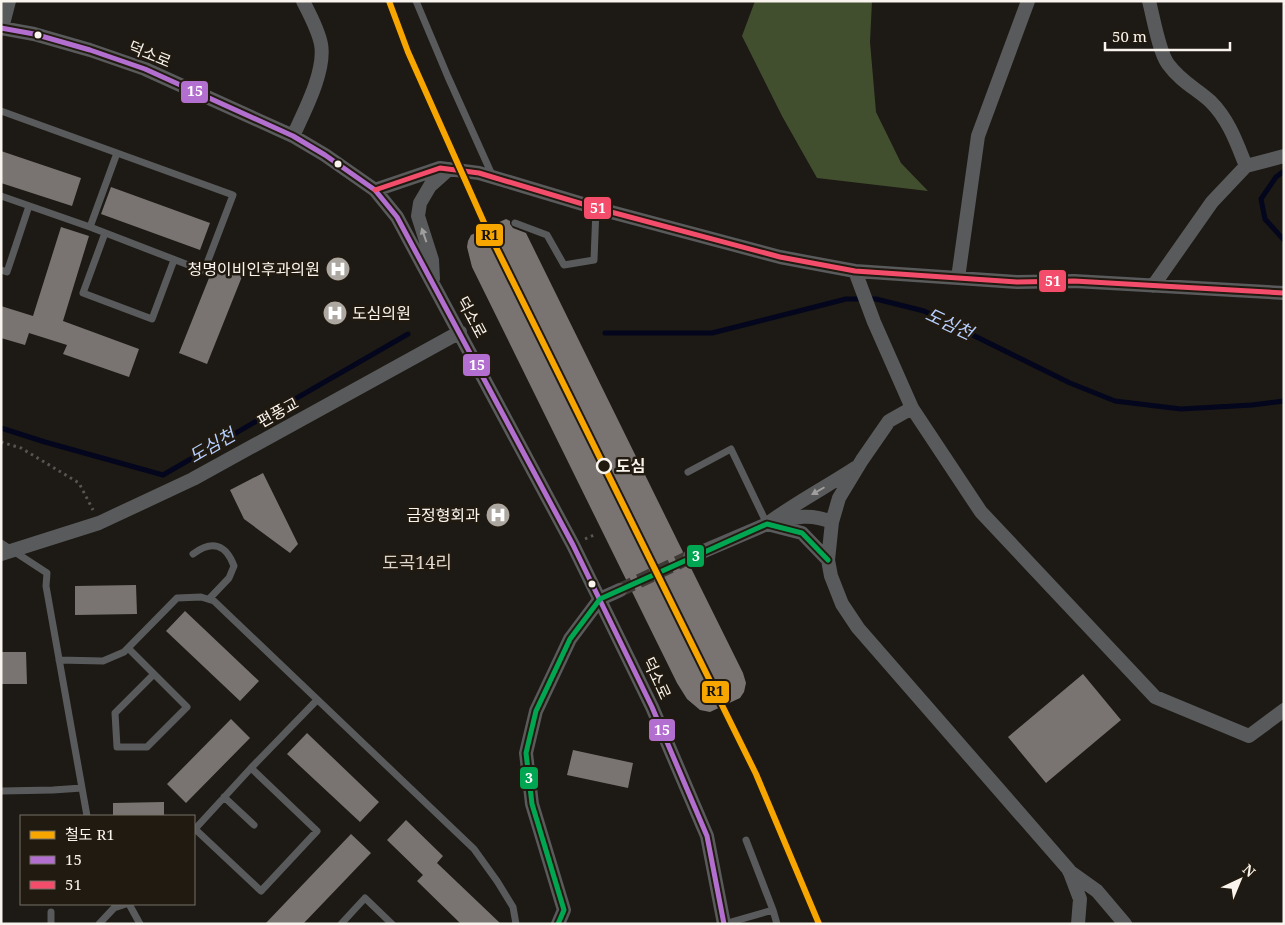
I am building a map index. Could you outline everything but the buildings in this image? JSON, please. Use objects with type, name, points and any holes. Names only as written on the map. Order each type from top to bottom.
[{"type":"street","points":[[2,28],[9,1]]},
{"type":"street","points":[[293,136],[318,77],[322,46],[316,26],[303,1]]},
{"type":"street","points":[[958,278],[978,136],[1028,1]]},
{"type":"street","points":[[1149,1],[1157,35],[1167,63],[1187,84],[1211,102],[1221,115],[1230,127],[1246,166]]},
{"type":"street","name":"덕소로","points":[[2,28],[34,34],[90,50],[145,69],[293,136],[374,190],[397,217],[460,332],[600,599],[652,707],[707,836],[724,924]]},
{"type":"street","points":[[1153,286],[1212,202],[1246,166],[1284,156]]},
{"type":"street","points":[[374,190],[440,168],[449,169],[479,173],[596,208],[780,256],[855,271],[1018,282],[1074,281],[1284,293]]},
{"type":"street","points":[[433,283],[432,260],[418,216],[420,203],[430,186],[449,169]]},
{"type":"street","points":[[855,271],[874,322],[912,408],[981,512],[1155,697],[1248,736],[1284,710]]},
{"type":"street","name":"편풍교","points":[[4,549],[105,520],[194,479],[460,332]]},
{"type":"street","points":[[912,408],[889,421],[839,498],[832,522],[828,560],[831,576],[842,604],[858,628],[1068,870],[1097,891],[1125,924]]},
{"type":"street","points":[[768,524],[788,508],[823,489],[859,465]]},
{"type":"street","points":[[690,557],[768,524],[800,516],[821,518],[832,522]]},
{"type":"street","points":[[768,524],[802,533],[828,560]]},
{"type":"street","points":[[558,924],[564,910],[532,804],[526,753],[536,710],[570,639],[600,599],[620,590]]},
{"type":"street","points":[[1068,870],[1080,899],[1078,924]]},
{"type":"lane","points":[[416,1],[493,177]]},
{"type":"lane","points":[[1,111],[233,195],[204,271],[90,227],[1,196]]},
{"type":"lane","points":[[90,227],[117,153]]},
{"type":"lane","points":[[1,270],[7,272],[29,206]]},
{"type":"lane","points":[[515,223],[547,235],[564,265],[574,264],[594,260],[596,208]]},
{"type":"lane","points":[[105,233],[82,293],[152,319],[174,260]]},
{"type":"lane","points":[[688,472],[732,450],[768,524]]},
{"type":"lane","points":[[193,554],[210,545],[224,549],[231,557],[234,566],[229,578],[208,599]]},
{"type":"lane","points":[[4,549],[47,573],[46,586],[87,815]]},
{"type":"lane","points":[[59,660],[103,660],[124,652],[177,598],[201,597],[214,601],[474,849],[497,881],[512,907],[516,924]]},
{"type":"lane","points":[[128,648],[154,674],[187,707],[147,747],[118,747],[115,714],[154,674]]},
{"type":"lane","points":[[195,828],[317,700]]},
{"type":"lane","points":[[195,830],[261,891],[318,831],[251,768]]},
{"type":"lane","points":[[1,791],[82,788]]},
{"type":"lane","points":[[224,797],[254,825]]},
{"type":"lane","points":[[746,840],[777,924]]},
{"type":"lane","points":[[340,924],[365,898],[392,924]]},
{"type":"lane","points":[[100,924],[114,908],[124,905]]},
{"type":"lane","points":[[129,905],[140,924]]},
{"type":"lane","points":[[724,924],[773,910]]},
{"type":"lane","points":[[51,912],[51,924]]},
{"type":"lane","points":[[347,917],[354,924]]},
{"type":"path","points":[[1,442],[21,448],[79,483],[105,520]]},
{"type":"green space","points":[[755,1],[872,1],[870,42],[876,112],[901,163],[928,191],[817,178],[782,116],[742,36]]},
{"type":"waterway","name":"도심천","points":[[1284,171],[1276,177],[1261,199],[1265,219],[1284,240]]},
{"type":"waterway","name":"도심천","points":[[605,333],[712,333],[846,299],[876,299],[924,311],[1070,383],[1115,401],[1181,409],[1252,405],[1284,401]]},
{"type":"waterway","name":"도심천","points":[[1,428],[163,475],[408,334]]},
{"type":"tunnel","points":[[620,590],[690,557]]},
{"type":"rail line","name":"R1","points":[[389,1],[408,52],[486,227],[756,774],[819,924]]},
{"type":"transit line","name":"15","points":[[1,28],[34,34],[90,50],[145,69],[293,136],[325,155],[375,190],[397,217],[573,545],[652,707],[707,836],[724,924]]},
{"type":"transit line","name":"51","points":[[375,190],[440,168],[479,173],[596,208],[780,257],[855,271],[1017,282],[1074,281],[1284,293]]},
{"type":"transit line","name":"3","points":[[558,924],[564,910],[532,804],[526,753],[536,711],[570,639],[600,599],[767,524],[802,533],[828,560]]},
{"type":"place","name":"청명이비인후과의원","points":[[338,269]]},
{"type":"place","name":"도심의원","points":[[335,313]]},
{"type":"place","name":"도심","points":[[604,466]]},
{"type":"place","name":"금정형회과","points":[[498,515]]},
{"type":"district","name":"도곡14리","points":[[417,563]]}]
